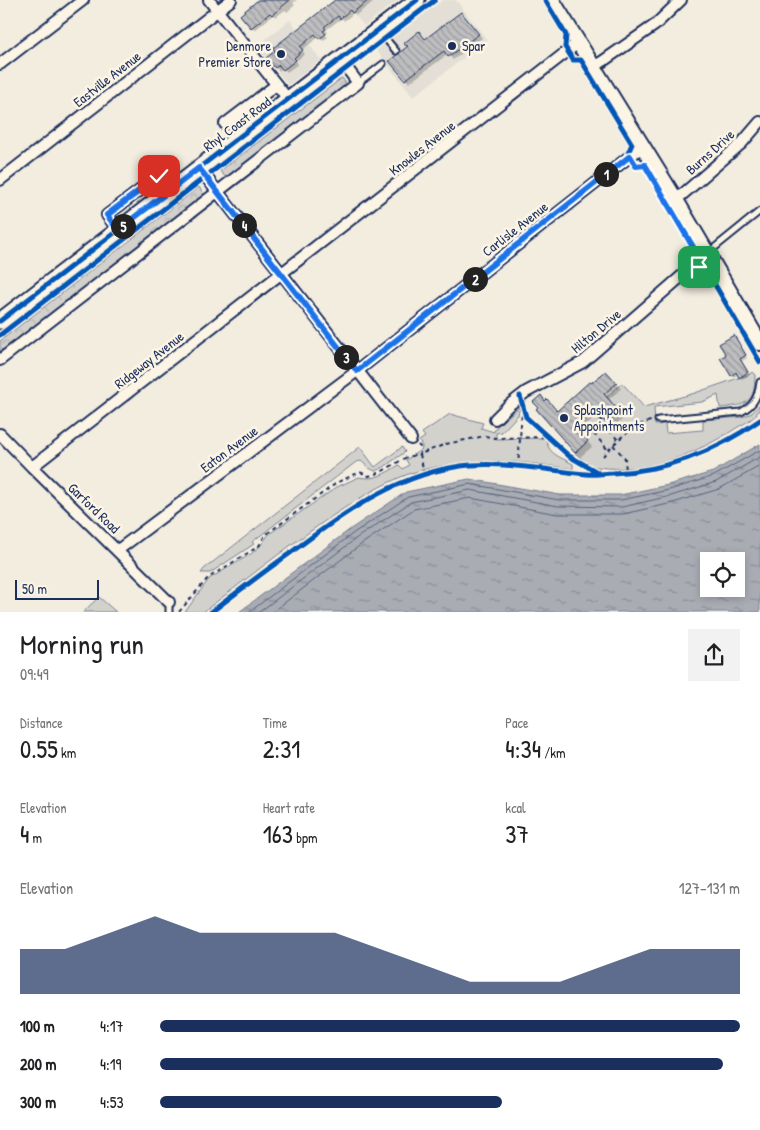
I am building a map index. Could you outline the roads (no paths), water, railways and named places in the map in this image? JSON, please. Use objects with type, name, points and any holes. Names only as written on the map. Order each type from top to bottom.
[{"type":"main road","name":"Rhyl Coast Road","points":[[0,321],[418,0]]},
{"type":"main road","points":[[552,0],[676,200],[760,343]]},
{"type":"street","points":[[0,64],[83,0]]},
{"type":"street","points":[[210,0],[288,99]]},
{"type":"street","name":"Eastville Avenue","points":[[0,180],[230,0]]},
{"type":"street","points":[[593,68],[655,25],[681,0]]},
{"type":"street","name":"Knowles Avenue","points":[[282,274],[578,43]]},
{"type":"street","points":[[0,360],[358,83],[340,59]]},
{"type":"street","points":[[225,124],[276,85]]},
{"type":"street","name":"Burns Drive","points":[[676,200],[742,143],[760,122]]},
{"type":"street","name":"Carlisle Avenue","points":[[357,371],[643,146]]},
{"type":"street","points":[[199,168],[411,439]]},
{"type":"street","points":[[118,230],[107,215],[159,176]]},
{"type":"street","name":"Hilton Drive","points":[[495,419],[506,400],[520,396],[584,362],[707,254]]},
{"type":"street","name":"Ridgeway Avenue","points":[[32,467],[282,274]]},
{"type":"street","name":"Eaton Avenue","points":[[118,550],[357,371]]},
{"type":"street","name":"Garford Road","points":[[0,434],[118,550],[169,607]]},
{"type":"lane","points":[[378,30],[396,51]]},
{"type":"lane","points":[[358,83],[383,64]]},
{"type":"lane","points":[[707,254],[760,211]]},
{"type":"lane","points":[[658,420],[741,412],[751,407],[755,402],[759,393],[760,382]]},
{"type":"water","points":[[760,444],[760,612],[239,612],[352,528],[406,492],[469,479],[560,495],[620,495],[668,485],[713,472]]},
{"type":"place","name":"Spar","points":[[452,46]]},
{"type":"place","name":"Denmore Premier Store","points":[[281,54]]},
{"type":"place","name":"Splashpoint Appointments","points":[[564,418]]}]
